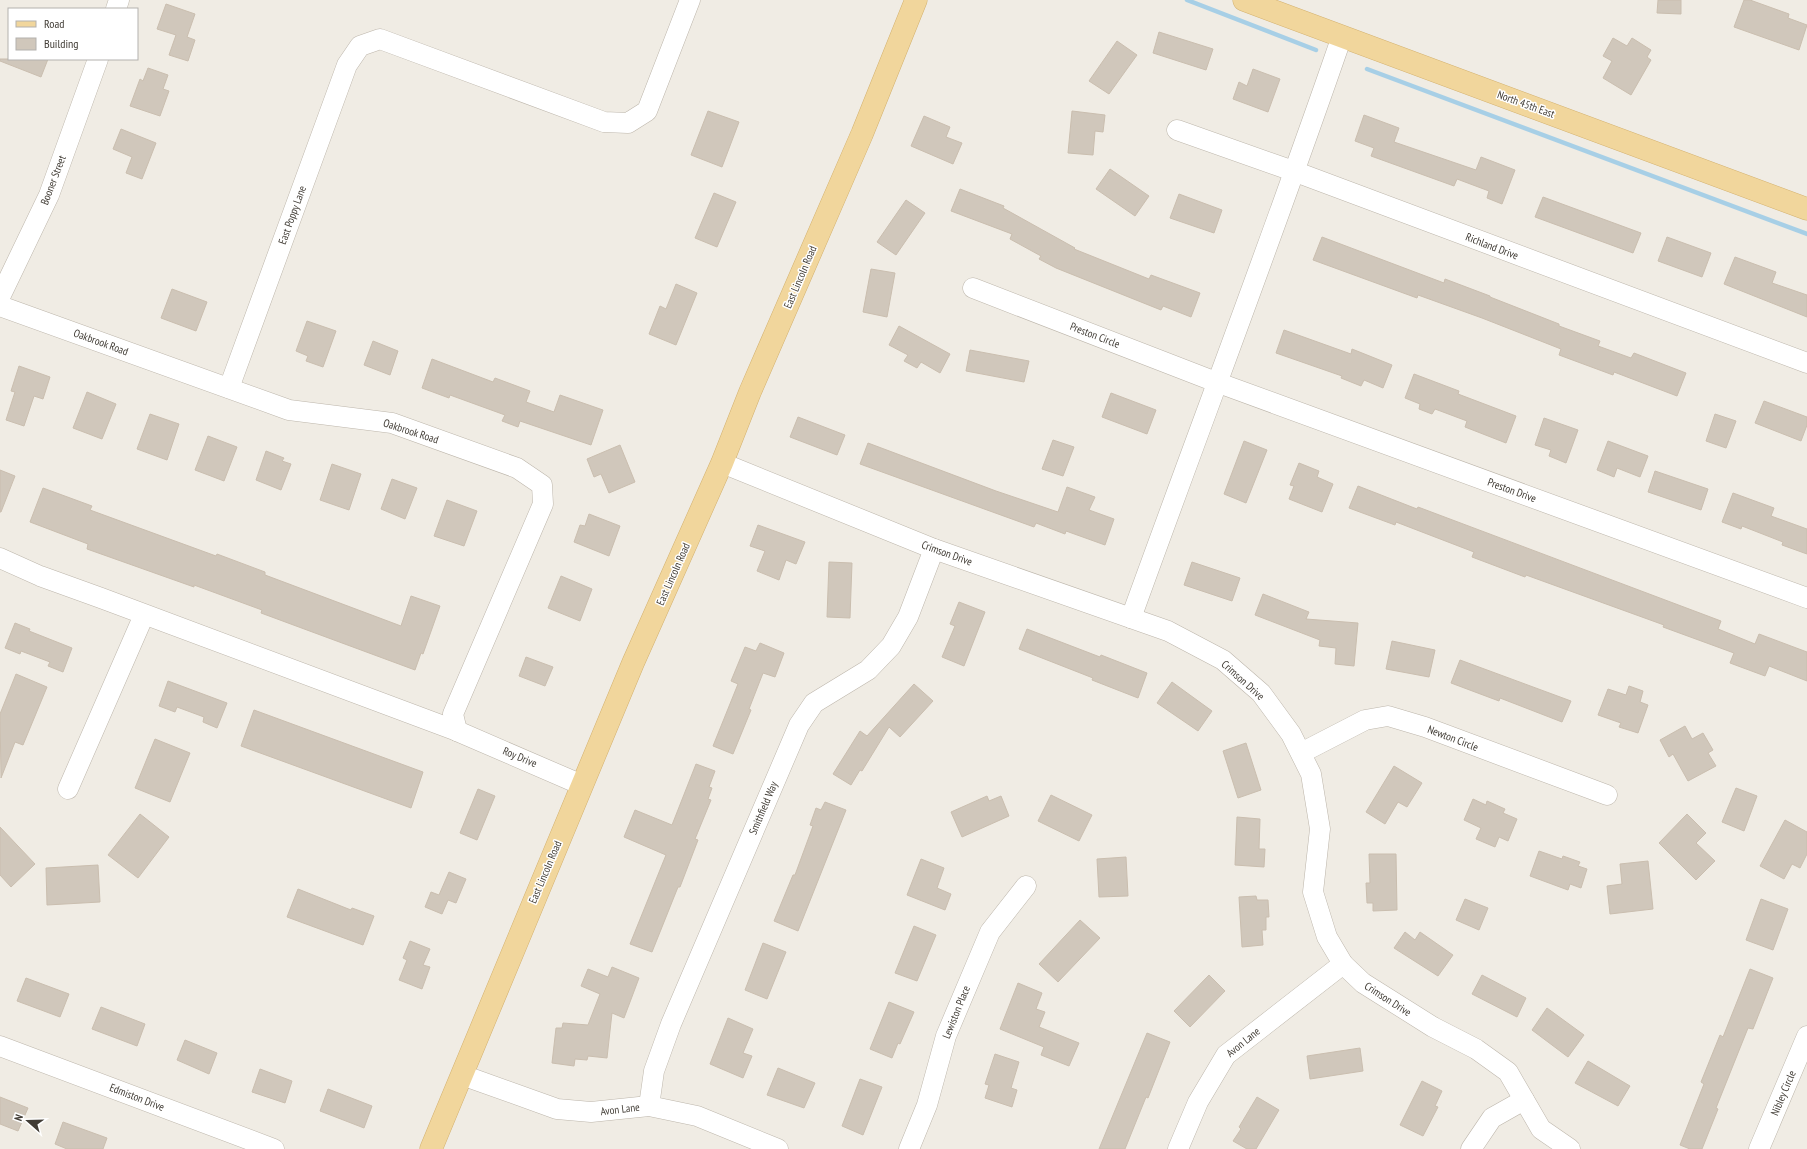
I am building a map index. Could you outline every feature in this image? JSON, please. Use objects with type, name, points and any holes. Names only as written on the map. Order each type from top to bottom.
[{"type":"main road","name":"East Lincoln Road","points":[[431,1149],[582,785],[722,463],[750,392],[858,141],[916,0]]},
{"type":"main road","name":"North 45th East","points":[[1244,0],[1807,209]]},
{"type":"street","name":"East Poppy Lane","points":[[228,388],[346,65],[360,46],[380,39],[604,122],[628,123],[647,111],[690,0]]},
{"type":"street","points":[[1131,618],[1216,382],[1296,172],[1342,36]]},
{"type":"street","name":"Booner Street","points":[[0,297],[49,195],[98,60]]},
{"type":"street","name":"Richland Drive","points":[[1177,130],[1296,172],[1807,363]]},
{"type":"street","name":"Preston Circle","points":[[973,288],[1216,382]]},
{"type":"street","name":"Oakbrook Road","points":[[0,306],[289,410],[392,423],[516,468],[542,485],[543,504],[453,714],[457,731]]},
{"type":"street","name":"Preston Drive","points":[[1216,382],[1807,598]]},
{"type":"street","name":"Crimson Drive","points":[[722,463],[934,549],[1168,631],[1223,660],[1261,694],[1291,734],[1312,774],[1320,829],[1313,892],[1327,937],[1344,964],[1363,983],[1433,1027],[1476,1049],[1508,1072],[1541,1129],[1570,1149]]},
{"type":"street","name":"Smithfield Way","points":[[649,1106],[654,1071],[671,1024],[799,725],[814,703],[868,670],[891,646],[908,617],[934,549]]},
{"type":"street","name":"Roy Drive","points":[[0,558],[40,576],[457,731],[582,785]]},
{"type":"street","points":[[68,789],[144,614]]},
{"type":"street","name":"Newton Circle","points":[[1301,753],[1365,720],[1388,716],[1425,727],[1606,795]]},
{"type":"street","name":"Lewiston Place","points":[[909,1149],[927,1105],[946,1036],[990,932],[1026,886]]},
{"type":"street","name":"Avon Lane","points":[[1178,1149],[1198,1102],[1226,1055],[1344,964]]},
{"type":"street","name":"Nibley Circle","points":[[1759,1149],[1807,1036]]},
{"type":"street","name":"Edmiston Drive","points":[[0,1046],[264,1147]]},
{"type":"street","name":"Avon Lane","points":[[462,1075],[557,1109],[591,1112],[649,1106],[697,1116],[778,1149]]},
{"type":"street","points":[[1471,1149],[1492,1118],[1524,1100]]},
{"type":"building","points":[[1658,0],[1681,0],[1681,14],[1657,13]]},
{"type":"building","points":[[1744,0],[1750,0],[1789,14],[1788,18],[1807,25],[1799,50],[1734,27]]},
{"type":"building","points":[[166,4],[195,14],[187,37],[195,40],[188,61],[169,55],[176,35],[157,29]]},
{"type":"building","points":[[1159,32],[1213,49],[1206,70],[1153,53]]},
{"type":"building","points":[[1613,38],[1627,46],[1632,38],[1651,50],[1647,57],[1651,60],[1631,95],[1603,78],[1612,61],[1603,56]]},
{"type":"building","points":[[1117,41],[1137,55],[1109,94],[1089,81]]},
{"type":"building","points":[[0,59],[48,60],[41,77],[0,61]]},
{"type":"building","points":[[148,68],[168,75],[163,89],[169,91],[160,116],[130,106],[140,79],[143,81]]},
{"type":"building","points":[[1253,69],[1280,79],[1268,112],[1233,99],[1239,82],[1247,86]]},
{"type":"building","points":[[708,111],[739,122],[722,167],[691,155]]},
{"type":"building","points":[[1072,111],[1105,115],[1103,132],[1095,131],[1093,155],[1068,153]]},
{"type":"building","points":[[1364,115],[1399,128],[1394,142],[1476,170],[1481,157],[1515,170],[1502,204],[1487,198],[1489,191],[1457,179],[1454,186],[1371,156],[1374,148],[1355,141]]},
{"type":"building","points":[[924,116],[950,127],[946,137],[962,143],[953,164],[911,146]]},
{"type":"building","points":[[121,129],[156,143],[142,179],[126,173],[132,157],[113,149]]},
{"type":"building","points":[[1110,169],[1149,196],[1135,216],[1096,189]]},
{"type":"building","points":[[960,189],[1004,206],[1003,208],[1075,248],[1074,249],[1149,279],[1151,275],[1200,293],[1191,317],[1163,306],[1161,310],[1056,268],[1039,259],[1041,256],[1010,239],[1012,234],[951,211]]},
{"type":"building","points":[[714,193],[736,202],[717,247],[695,238]]},
{"type":"building","points":[[1179,194],[1222,210],[1214,233],[1170,218]]},
{"type":"building","points":[[1543,197],[1641,233],[1633,253],[1535,217]]},
{"type":"building","points":[[906,200],[925,213],[896,255],[877,242]]},
{"type":"building","points":[[1322,237],[1444,283],[1445,279],[1490,296],[1559,324],[1559,326],[1600,341],[1598,346],[1631,358],[1634,353],[1686,373],[1677,396],[1614,372],[1613,375],[1559,355],[1561,349],[1482,318],[1418,295],[1417,298],[1313,260]]},
{"type":"building","points":[[1667,237],[1711,253],[1702,277],[1658,261]]},
{"type":"building","points":[[1735,257],[1776,272],[1772,283],[1807,295],[1807,317],[1724,284]]},
{"type":"building","points":[[871,269],[895,273],[887,317],[863,312]]},
{"type":"building","points":[[676,284],[697,293],[676,345],[649,334],[660,306],[666,309]]},
{"type":"building","points":[[172,289],[207,302],[196,331],[161,318]]},
{"type":"building","points":[[307,321],[336,331],[323,367],[306,361],[308,356],[296,351]]},
{"type":"building","points":[[899,326],[950,354],[940,373],[921,362],[917,368],[904,361],[908,355],[889,345]]},
{"type":"building","points":[[1284,330],[1351,354],[1352,349],[1392,365],[1383,388],[1364,380],[1361,386],[1341,378],[1342,376],[1276,353]]},
{"type":"building","points":[[373,341],[398,351],[390,375],[364,365]]},
{"type":"building","points":[[970,350],[1029,361],[1024,382],[966,371]]},
{"type":"building","points":[[432,359],[493,382],[495,378],[530,391],[526,402],[554,412],[560,395],[603,410],[591,445],[520,421],[518,427],[502,421],[505,415],[450,395],[449,398],[422,388]]},
{"type":"building","points":[[19,366],[50,377],[43,399],[34,396],[24,426],[6,420],[15,392],[11,391]]},
{"type":"building","points":[[1414,374],[1459,391],[1458,394],[1516,416],[1506,443],[1465,427],[1467,421],[1435,409],[1432,414],[1419,409],[1420,404],[1405,398]]},
{"type":"building","points":[[87,392],[116,404],[102,439],[73,428]]},
{"type":"building","points":[[1111,393],[1156,410],[1147,434],[1102,417]]},
{"type":"building","points":[[1764,401],[1807,417],[1807,425],[1801,441],[1755,423]]},
{"type":"building","points":[[150,414],[179,424],[167,460],[137,449]]},
{"type":"building","points":[[1715,414],[1736,421],[1726,448],[1706,441]]},
{"type":"building","points":[[798,417],[845,435],[837,455],[790,437]]},
{"type":"building","points":[[1544,418],[1578,430],[1566,463],[1549,456],[1551,450],[1535,445]]},
{"type":"building","points":[[208,436],[237,447],[224,481],[195,470]]},
{"type":"building","points":[[1053,440],[1074,447],[1063,476],[1042,469]]},
{"type":"building","points":[[1244,441],[1267,450],[1246,503],[1224,494]]},
{"type":"building","points":[[1608,441],[1648,456],[1640,477],[1617,468],[1614,477],[1597,470]]},
{"type":"building","points":[[868,443],[996,491],[1058,512],[1067,487],[1095,497],[1089,510],[1114,519],[1105,545],[1066,531],[1065,534],[1036,523],[1034,527],[860,464]]},
{"type":"building","points":[[620,445],[635,482],[609,493],[601,474],[594,477],[587,459]]},
{"type":"building","points":[[266,451],[284,458],[282,461],[291,464],[281,490],[256,480]]},
{"type":"building","points":[[1299,463],[1319,471],[1317,477],[1333,484],[1322,512],[1289,499],[1294,486],[1290,485]]},
{"type":"building","points":[[332,464],[361,474],[349,510],[320,500]]},
{"type":"building","points":[[0,470],[15,476],[1,512],[0,512]]},
{"type":"building","points":[[1655,471],[1708,489],[1701,510],[1648,492]]},
{"type":"building","points":[[392,479],[417,488],[405,519],[381,509]]},
{"type":"building","points":[[1358,486],[1417,509],[1418,507],[1721,621],[1718,629],[1755,644],[1759,634],[1807,652],[1807,681],[1769,666],[1765,676],[1730,663],[1734,653],[1663,627],[1664,625],[1472,557],[1474,552],[1396,522],[1395,525],[1349,508]]},
{"type":"building","points":[[43,488],[92,506],[90,510],[216,556],[217,554],[265,572],[265,575],[401,626],[411,596],[440,606],[423,654],[421,653],[415,670],[261,613],[262,610],[194,585],[194,587],[87,549],[88,544],[30,522]]},
{"type":"building","points":[[1733,493],[1774,508],[1771,516],[1807,529],[1807,554],[1782,545],[1783,542],[1742,526],[1741,529],[1722,522]]},
{"type":"building","points":[[447,500],[477,511],[464,546],[434,536]]},
{"type":"building","points":[[589,514],[620,526],[609,556],[574,542],[580,525],[585,526]]},
{"type":"building","points":[[758,525],[805,542],[796,564],[786,560],[779,580],[757,571],[765,551],[750,546]]},
{"type":"building","points":[[829,562],[852,563],[850,618],[827,617]]},
{"type":"building","points":[[1192,562],[1240,578],[1232,601],[1184,585]]},
{"type":"building","points":[[561,576],[592,589],[580,621],[548,608]]},
{"type":"building","points":[[1263,594],[1309,612],[1306,619],[1358,623],[1354,666],[1335,664],[1336,648],[1319,646],[1320,640],[1255,615]]},
{"type":"building","points":[[959,602],[985,612],[964,666],[942,657],[955,626],[950,624]]},
{"type":"building","points":[[15,623],[30,629],[29,631],[72,648],[63,672],[48,666],[50,662],[21,651],[20,654],[5,648]]},
{"type":"building","points":[[1027,629],[1147,673],[1138,698],[1092,680],[1093,678],[1019,649]]},
{"type":"building","points":[[1392,641],[1435,650],[1429,677],[1386,669]]},
{"type":"building","points":[[760,643],[784,653],[775,677],[763,673],[749,709],[751,710],[733,754],[713,746],[738,684],[731,681],[745,647],[756,651]]},
{"type":"building","points":[[526,657],[553,667],[545,686],[519,676]]},
{"type":"building","points":[[1460,660],[1571,701],[1562,722],[1500,698],[1499,701],[1451,683]]},
{"type":"building","points":[[16,674],[47,687],[23,745],[15,742],[1,778],[0,714]]},
{"type":"building","points":[[168,681],[227,703],[217,728],[203,722],[204,717],[177,707],[175,712],[159,706]]},
{"type":"building","points":[[1172,682],[1212,711],[1198,731],[1157,703]]},
{"type":"building","points":[[914,684],[933,701],[900,737],[889,727],[862,771],[860,770],[851,785],[833,774],[860,731],[867,736]]},
{"type":"building","points":[[1629,686],[1643,691],[1640,702],[1648,705],[1638,733],[1619,727],[1621,723],[1598,715],[1608,689],[1626,695]]},
{"type":"building","points":[[254,710],[423,772],[411,808],[241,746]]},
{"type":"building","points":[[1685,726],[1692,739],[1703,733],[1713,750],[1708,753],[1716,766],[1688,781],[1673,754],[1669,757],[1660,740]]},
{"type":"building","points":[[155,739],[190,753],[170,802],[135,788]]},
{"type":"building","points":[[1246,743],[1261,790],[1238,798],[1223,751]]},
{"type":"building","points":[[696,764],[715,771],[709,787],[712,788],[708,799],[711,800],[695,839],[698,840],[680,887],[678,887],[652,952],[630,944],[666,855],[624,837],[635,810],[672,825]]},
{"type":"building","points":[[1394,766],[1422,783],[1407,807],[1398,802],[1385,824],[1366,812]]},
{"type":"building","points":[[1736,788],[1757,796],[1744,831],[1722,822]]},
{"type":"building","points":[[478,789],[495,796],[477,840],[460,833]]},
{"type":"building","points":[[1051,795],[1092,815],[1079,841],[1038,821]]},
{"type":"building","points":[[987,796],[989,801],[1001,796],[1009,816],[962,837],[951,812]]},
{"type":"building","points":[[1473,799],[1486,805],[1487,801],[1505,809],[1503,813],[1517,819],[1508,841],[1499,837],[1495,847],[1476,839],[1481,828],[1464,820]]},
{"type":"building","points":[[825,802],[846,810],[798,931],[774,921],[793,875],[795,875],[813,826],[810,825],[816,808],[821,810]]},
{"type":"building","points":[[140,814],[169,837],[138,878],[108,855]]},
{"type":"building","points":[[1687,814],[1706,833],[1696,843],[1715,861],[1696,880],[1659,843]]},
{"type":"building","points":[[1237,817],[1260,819],[1259,849],[1265,849],[1264,867],[1235,865]]},
{"type":"building","points":[[1785,820],[1807,832],[1807,854],[1800,868],[1792,864],[1784,879],[1760,866]]},
{"type":"building","points":[[0,827],[35,864],[11,887],[0,875]]},
{"type":"building","points":[[1539,851],[1562,859],[1563,856],[1580,862],[1578,866],[1587,869],[1581,888],[1570,884],[1568,890],[1530,876]]},
{"type":"building","points":[[1369,854],[1396,854],[1397,910],[1373,911],[1373,903],[1367,903],[1366,883],[1370,883]]},
{"type":"building","points":[[1126,857],[1128,896],[1099,897],[1097,859]]},
{"type":"building","points":[[921,859],[944,868],[937,888],[951,894],[945,910],[907,895]]},
{"type":"building","points":[[1648,861],[1653,909],[1610,914],[1607,886],[1622,884],[1620,864]]},
{"type":"building","points":[[98,865],[100,902],[47,905],[46,868]]},
{"type":"building","points":[[449,872],[466,879],[456,903],[448,900],[442,914],[425,907],[431,892],[439,895]]},
{"type":"building","points":[[298,889],[351,910],[352,908],[374,916],[363,945],[287,917]]},
{"type":"building","points":[[1256,896],[1257,900],[1268,900],[1269,917],[1266,917],[1266,930],[1262,930],[1263,945],[1242,947],[1239,897]]},
{"type":"building","points":[[1465,899],[1488,908],[1479,930],[1456,920]]},
{"type":"building","points":[[1761,899],[1788,909],[1773,950],[1746,940]]},
{"type":"building","points":[[1080,920],[1100,938],[1058,982],[1039,964]]},
{"type":"building","points":[[914,926],[936,935],[917,981],[895,973]]},
{"type":"building","points":[[1405,932],[1415,940],[1420,932],[1453,955],[1438,976],[1394,948]]},
{"type":"building","points":[[410,941],[430,949],[423,965],[430,967],[422,989],[399,980],[407,960],[403,958]]},
{"type":"building","points":[[763,943],[786,952],[767,999],[745,990]]},
{"type":"building","points":[[612,967],[639,978],[624,1018],[612,1013],[607,1058],[588,1056],[587,1060],[575,1059],[574,1066],[552,1063],[556,1028],[562,1028],[563,1023],[588,1025],[600,994],[581,986],[588,969],[608,977]]},
{"type":"building","points":[[1750,969],[1773,978],[1753,1029],[1748,1028],[1716,1108],[1718,1109],[1702,1149],[1690,1149],[1680,1145],[1704,1084],[1701,1082],[1720,1035],[1723,1037]]},
{"type":"building","points":[[1209,975],[1225,991],[1190,1027],[1174,1011]]},
{"type":"building","points":[[1482,975],[1526,998],[1517,1017],[1472,994]]},
{"type":"building","points":[[26,978],[69,994],[60,1017],[17,1001]]},
{"type":"building","points":[[1018,983],[1042,993],[1036,1009],[1045,1012],[1039,1027],[1079,1043],[1069,1066],[1041,1055],[1044,1047],[1000,1029]]},
{"type":"building","points":[[889,1002],[914,1012],[892,1058],[870,1049]]},
{"type":"building","points":[[101,1007],[145,1024],[137,1046],[92,1029]]},
{"type":"building","points":[[1547,1008],[1584,1035],[1568,1057],[1532,1030]]},
{"type":"building","points":[[728,1018],[753,1029],[743,1053],[752,1056],[743,1078],[710,1064]]},
{"type":"building","points":[[1147,1033],[1170,1042],[1148,1098],[1146,1097],[1125,1149],[1099,1149]]},
{"type":"building","points":[[185,1040],[217,1053],[209,1074],[177,1060]]},
{"type":"building","points":[[1360,1048],[1363,1071],[1310,1079],[1307,1056]]},
{"type":"building","points":[[995,1054],[1019,1062],[1011,1088],[1017,1090],[1012,1107],[985,1098],[989,1085],[985,1084]]},
{"type":"building","points":[[1588,1061],[1630,1086],[1618,1106],[1575,1083]]},
{"type":"building","points":[[778,1068],[815,1083],[804,1108],[767,1095]]},
{"type":"building","points":[[260,1069],[292,1081],[285,1103],[252,1092]]},
{"type":"building","points":[[860,1079],[882,1087],[863,1135],[842,1126]]},
{"type":"building","points":[[1422,1081],[1442,1091],[1435,1106],[1438,1107],[1423,1136],[1400,1125]]},
{"type":"building","points":[[328,1089],[372,1106],[364,1128],[320,1111]]},
{"type":"building","points":[[0,1097],[28,1108],[18,1131],[0,1124]]},
{"type":"building","points":[[1257,1097],[1279,1110],[1256,1149],[1247,1149],[1233,1141],[1241,1129],[1239,1127]]},
{"type":"building","points":[[63,1122],[107,1138],[103,1149],[67,1149],[55,1144]]},
{"type":"waterway","points":[[1187,0],[1316,50]]},
{"type":"waterway","points":[[1367,69],[1807,234]]}]
